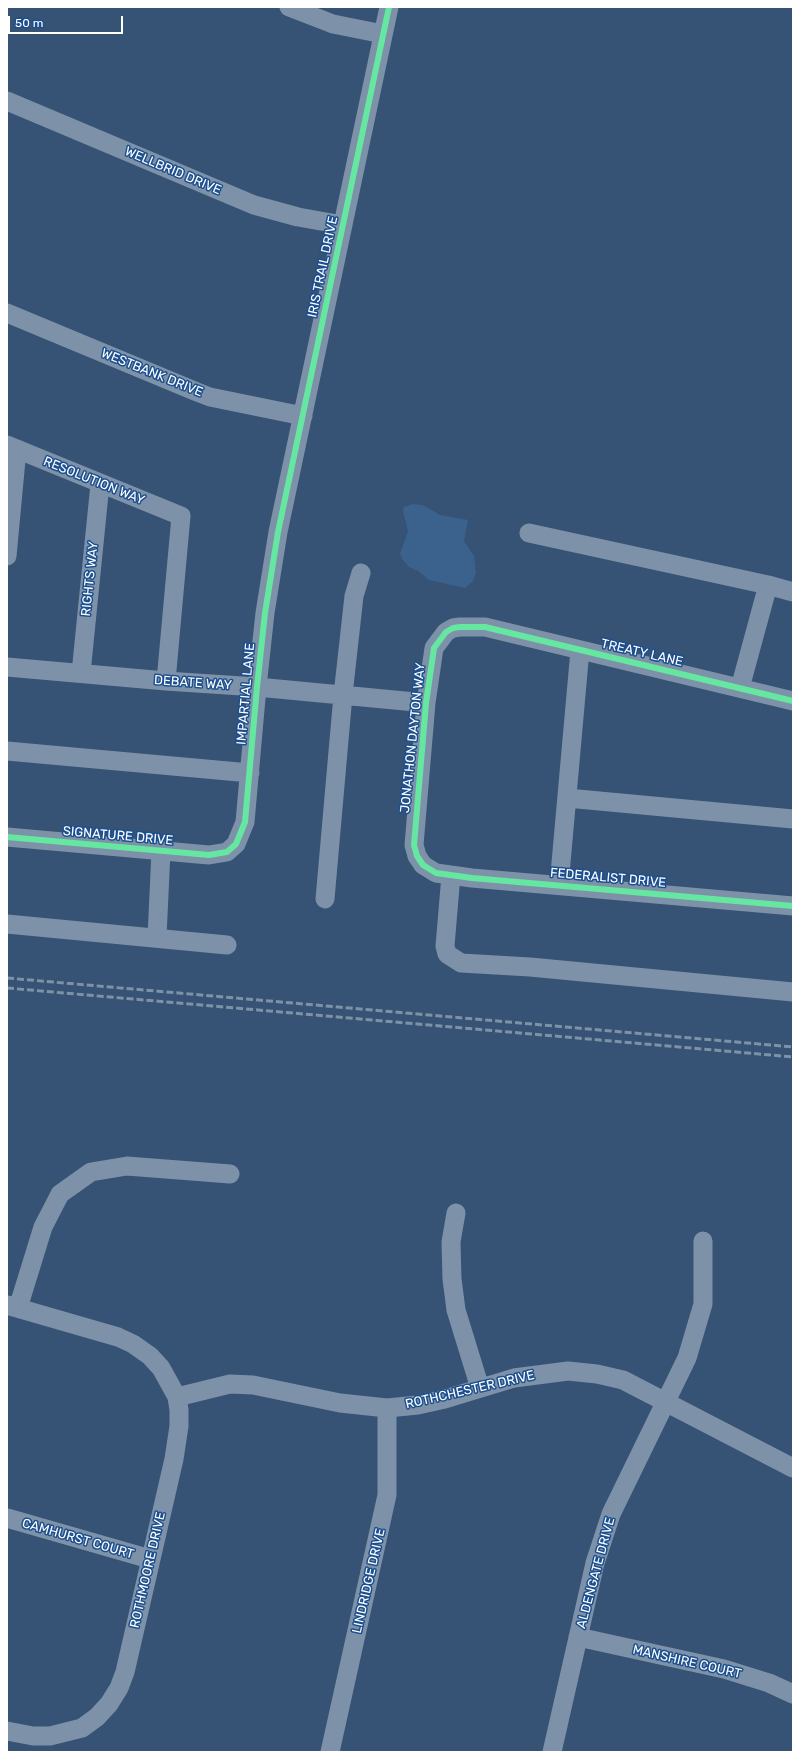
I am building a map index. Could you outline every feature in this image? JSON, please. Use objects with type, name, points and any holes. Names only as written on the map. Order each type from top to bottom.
[{"type":"street","points":[[289,7],[332,24],[383,34]]},
{"type":"street","name":"IRIS TRAIL DRIVE","points":[[278,532],[389,7]]},
{"type":"street","name":"WELLBRID DRIVE","points":[[7,101],[254,205],[298,217],[343,225]]},
{"type":"street","name":"WESTBANK DRIVE","points":[[7,313],[197,392],[303,416]]},
{"type":"street","points":[[7,556],[12,447]]},
{"type":"street","name":"RESOLUTION WAY","points":[[12,447],[181,516],[166,681]]},
{"type":"street","name":"RIGHTS WAY","points":[[81,673],[100,484]]},
{"type":"street","name":"IMPARTIAL LANE","points":[[227,852],[236,844],[245,822],[265,613],[278,532]]},
{"type":"street","points":[[529,533],[768,585],[793,592]]},
{"type":"street","points":[[325,899],[343,695],[354,596],[361,573]]},
{"type":"street","points":[[740,688],[768,585]]},
{"type":"street","name":"JONATHON DAYTON WAY","points":[[423,865],[417,856],[414,845],[426,703],[434,648],[446,632],[460,627],[485,627]]},
{"type":"street","name":"TREATY LANE","points":[[485,627],[793,701]]},
{"type":"street","points":[[559,885],[580,650]]},
{"type":"street","name":"DEBATE WAY","points":[[7,668],[257,687],[426,703]]},
{"type":"street","points":[[7,751],[250,773]]},
{"type":"street","points":[[567,798],[793,819]]},
{"type":"street","name":"SIGNATURE DRIVE","points":[[7,837],[161,852],[209,855],[227,852]]},
{"type":"street","points":[[157,937],[161,852]]},
{"type":"street","name":"FEDERALIST DRIVE","points":[[423,865],[436,873],[451,876],[793,906]]},
{"type":"street","points":[[451,876],[445,946],[447,954],[461,963],[530,967],[793,992]]},
{"type":"street","points":[[7,924],[157,937],[227,945]]},
{"type":"street","points":[[177,1397],[161,1368],[150,1356],[133,1344],[118,1337],[13,1307],[43,1227],[60,1194],[91,1172],[127,1166],[230,1174]]},
{"type":"street","points":[[456,1213],[451,1242],[452,1279],[456,1310],[480,1388]]},
{"type":"street","name":"ALDENGATE DRIVE","points":[[552,1752],[595,1563],[611,1514],[687,1358],[703,1304],[703,1241]]},
{"type":"street","name":"ROTHCHESTER DRIVE","points":[[177,1397],[230,1384],[253,1385],[340,1403],[387,1408],[418,1405],[514,1378],[568,1371],[597,1374],[623,1380],[793,1468]]},
{"type":"street","name":"ROTHMOORE DRIVE","points":[[7,1731],[33,1736],[50,1736],[82,1728],[97,1717],[109,1704],[125,1672],[175,1452],[179,1426],[177,1397]]},
{"type":"street","name":"LINDRIDGE DRIVE","points":[[330,1752],[387,1495],[387,1408]]},
{"type":"street","name":"CAMHURST COURT","points":[[7,1518],[150,1559]]},
{"type":"street","name":"MANSHIRE COURT","points":[[578,1637],[724,1669],[769,1683],[793,1694]]},
{"type":"water","points":[[413,504],[423,505],[440,515],[468,520],[464,541],[474,556],[476,573],[473,581],[465,588],[429,580],[418,571],[409,567],[402,559],[400,554],[408,531],[403,511],[404,507]]},
{"type":"railway","points":[[7,978],[793,1047]]},
{"type":"railway","points":[[7,988],[793,1057]]},
{"type":"cycle path","points":[[7,837],[209,855],[227,852],[236,844],[245,822],[265,613],[278,532],[389,7]]},
{"type":"cycle path","points":[[793,701],[485,627],[453,628],[446,632],[434,648],[426,703],[414,845],[417,856],[423,865],[436,873],[472,878],[793,906]]}]
